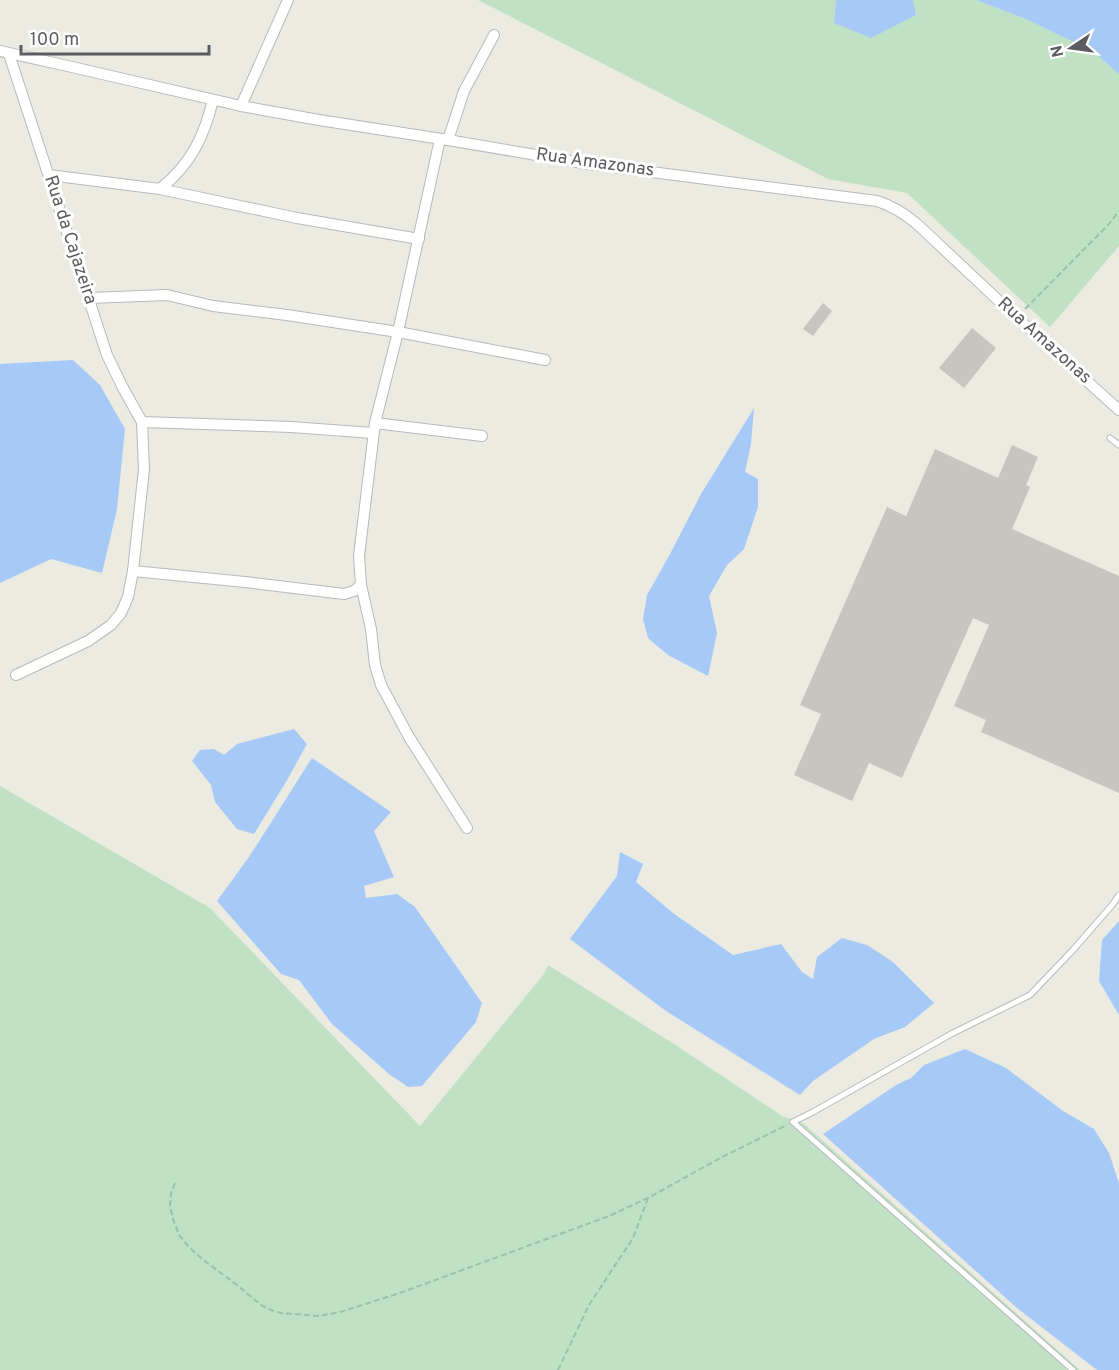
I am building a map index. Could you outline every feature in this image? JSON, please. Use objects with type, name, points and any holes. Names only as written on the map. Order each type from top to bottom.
[{"type":"street","points":[[241,106],[288,0]]},
{"type":"street","points":[[467,828],[409,737],[381,685],[375,665],[371,629],[361,585],[359,548],[374,428],[418,239],[444,140],[464,91],[494,35]]},
{"type":"street","name":"Rua Amazonas","points":[[5,53],[241,106],[589,164],[877,201],[891,205],[910,218],[1119,410]]},
{"type":"street","name":"Rua da Cajazeira","points":[[5,53],[50,175],[107,355],[142,422],[144,468],[133,571],[128,597],[121,613],[111,625],[88,640],[16,675]]},
{"type":"street","points":[[160,189],[183,168],[192,156],[209,116],[213,100]]},
{"type":"street","points":[[50,175],[160,189],[297,218],[418,239]]},
{"type":"street","points":[[89,298],[167,295],[213,306],[398,332],[545,360]]},
{"type":"street","points":[[142,422],[374,428],[482,436]]},
{"type":"street","points":[[133,571],[344,594],[354,591],[361,585]]},
{"type":"lane","points":[[1110,438],[1119,445]]},
{"type":"lane","points":[[1073,1370],[792,1122],[951,1034],[1030,995],[1073,950],[1119,895]]},
{"type":"path","points":[[1016,317],[1109,224],[1119,211]]},
{"type":"path","points":[[175,1183],[170,1206],[173,1219],[179,1235],[202,1259],[261,1305],[281,1313],[320,1316],[400,1293],[609,1216],[648,1198],[792,1122]]},
{"type":"path","points":[[558,1370],[589,1305],[633,1238],[648,1198]]},
{"type":"green space","points":[[478,0],[836,0],[834,23],[916,15],[913,0],[976,0],[1026,19],[1094,52],[1119,74],[1119,246],[1050,327],[907,193],[828,179]]},
{"type":"green space","points":[[0,786],[210,908],[420,1126],[544,974],[548,965],[674,1044],[784,1117],[803,1123],[1080,1370],[0,1370]]},
{"type":"water","points":[[836,0],[913,0],[916,15],[871,38],[834,23]]},
{"type":"water","points":[[976,0],[1119,0],[1119,74],[1094,52],[1026,19]]},
{"type":"water","points":[[73,360],[100,385],[125,429],[117,509],[102,573],[51,559],[0,583],[0,364]]},
{"type":"water","points":[[754,408],[751,444],[745,472],[758,479],[758,507],[744,549],[727,565],[709,596],[717,633],[708,676],[668,655],[648,638],[643,619],[647,595],[701,494]]},
{"type":"water","points":[[294,729],[307,744],[286,782],[254,834],[237,829],[215,802],[211,785],[192,761],[200,750],[214,749],[224,755],[237,744]]},
{"type":"water","points":[[312,758],[391,812],[374,831],[394,877],[364,886],[366,898],[397,894],[415,907],[482,1003],[476,1022],[422,1086],[408,1087],[389,1074],[332,1024],[299,980],[281,974],[217,901],[249,857]]},
{"type":"water","points":[[620,852],[643,864],[636,882],[673,913],[733,955],[781,944],[802,972],[813,979],[817,957],[842,938],[867,945],[893,962],[934,1003],[905,1027],[874,1039],[813,1081],[800,1095],[666,1011],[570,939],[617,876]]},
{"type":"water","points":[[1119,921],[1119,1015],[1099,981],[1102,940]]},
{"type":"water","points":[[965,1049],[1006,1068],[1063,1111],[1094,1129],[1109,1153],[1119,1183],[1119,1370],[1097,1370],[1017,1308],[823,1134],[896,1085],[911,1078],[924,1065]]},
{"type":"building","points":[[823,303],[832,311],[813,336],[803,329]]},
{"type":"building","points":[[972,328],[996,348],[964,388],[939,368]]},
{"type":"building","points":[[1012,445],[1038,457],[1026,485],[1030,487],[1012,529],[1119,576],[1119,793],[981,732],[986,720],[954,706],[989,625],[973,618],[902,778],[869,763],[852,801],[794,775],[821,714],[800,705],[887,507],[906,516],[935,449],[998,478]]}]
